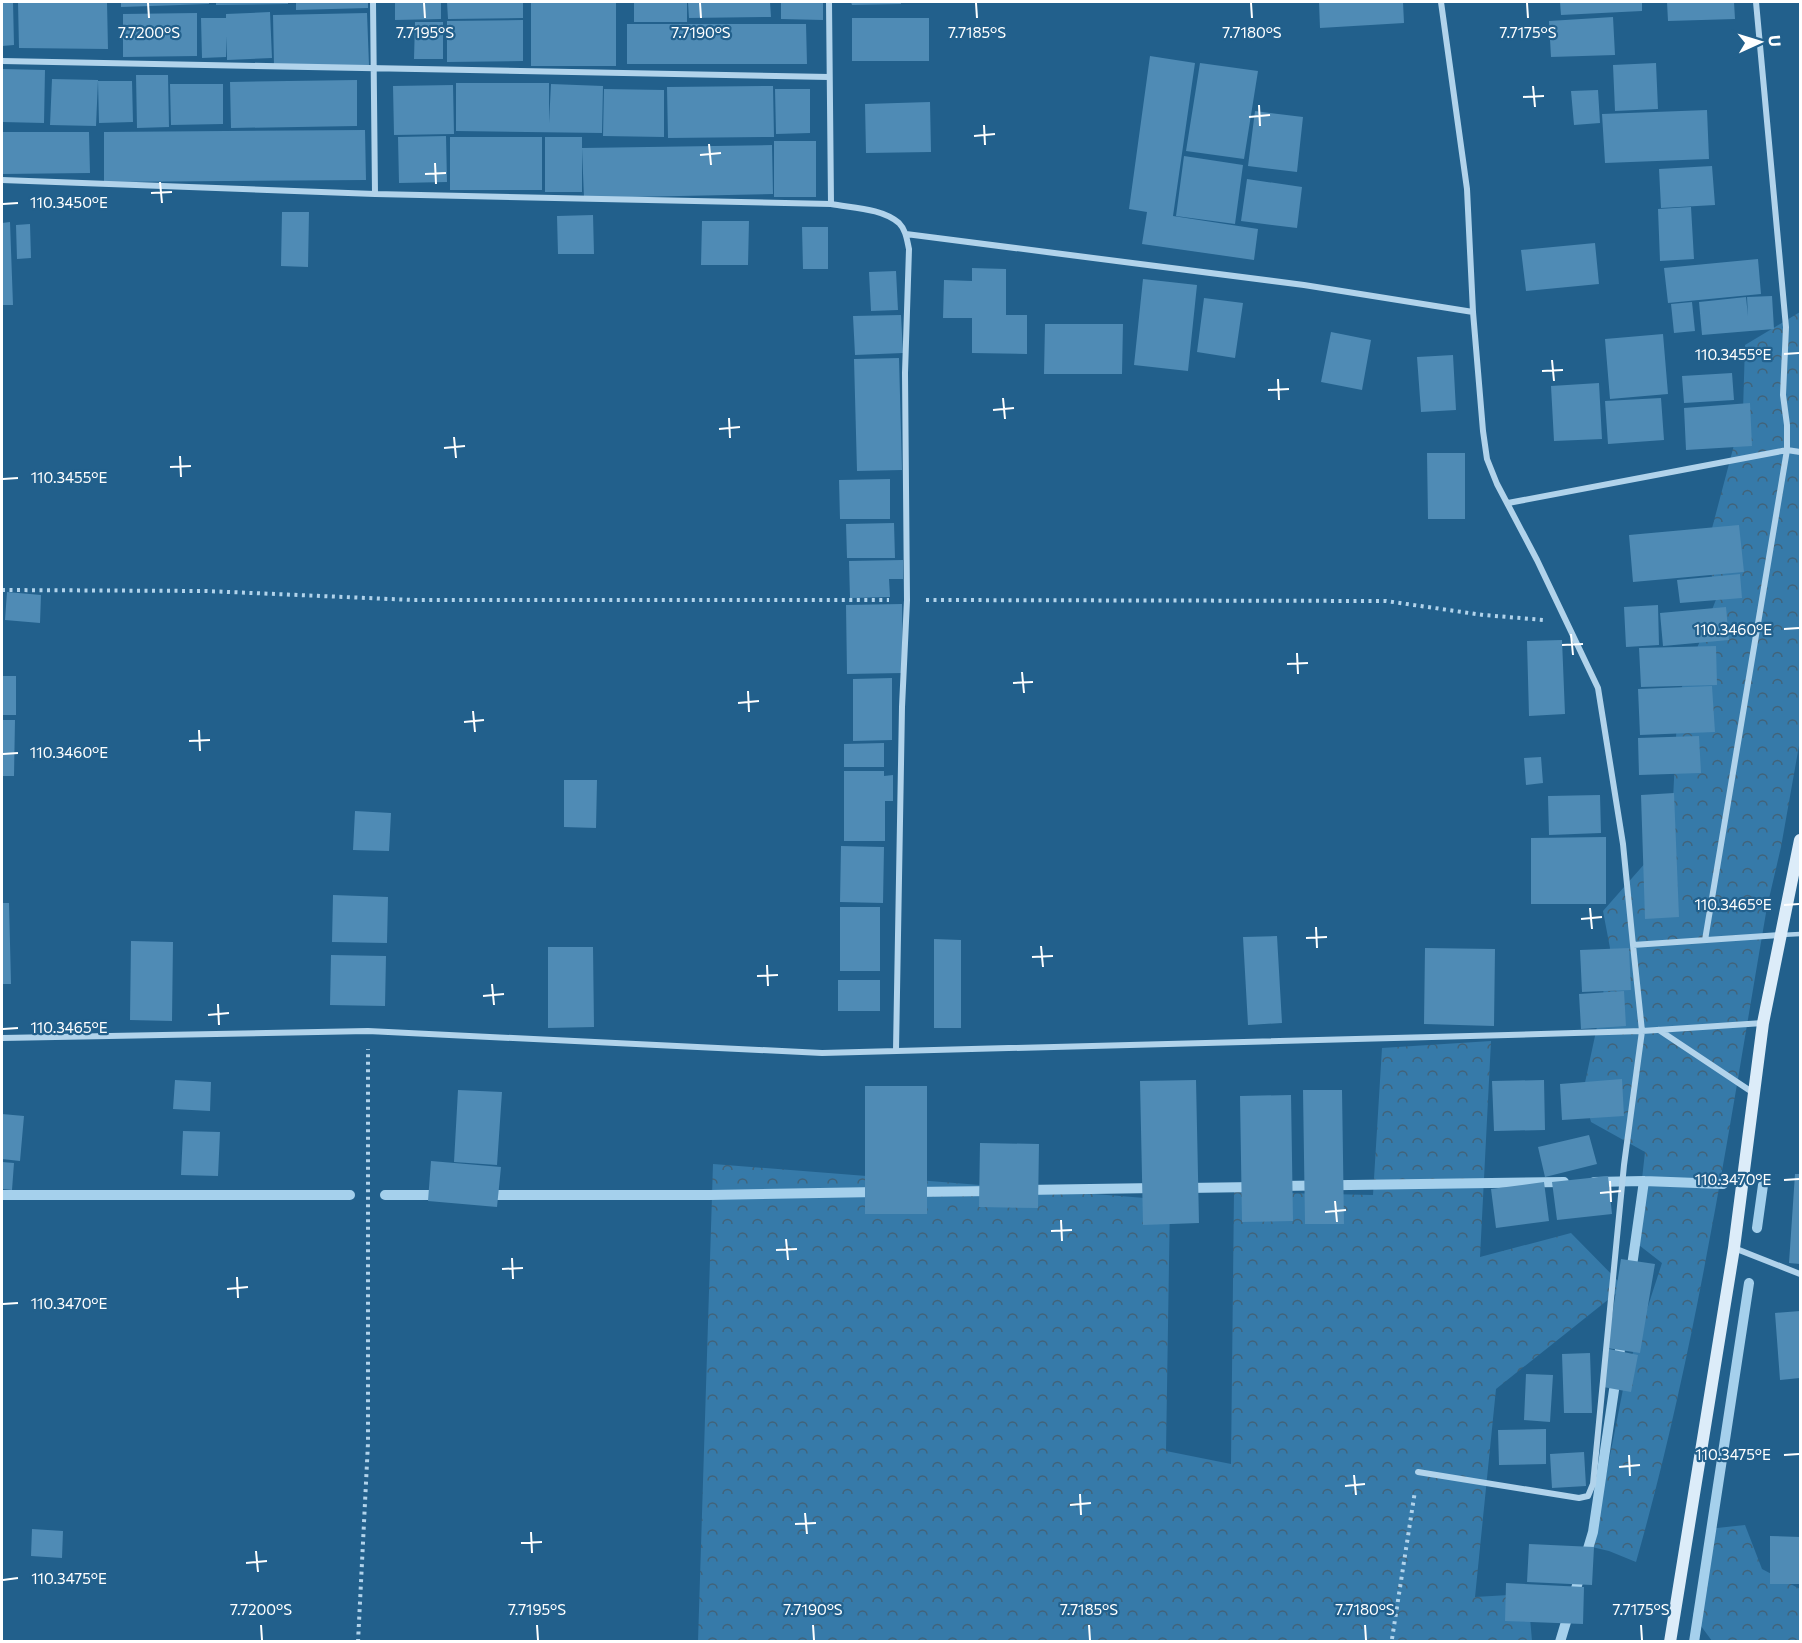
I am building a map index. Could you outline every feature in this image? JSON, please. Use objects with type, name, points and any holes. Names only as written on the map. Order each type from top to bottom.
[{"type":"main road","points":[[1670,1641],[1734,1248],[1763,1023],[1800,840]]},
{"type":"street","points":[[374,2],[375,194]]},
{"type":"street","points":[[829,2],[831,204]]},
{"type":"street","points":[[1418,1472],[1579,1498],[1588,1496],[1593,1484],[1624,1165],[1642,1031],[1623,844],[1598,688],[1487,459],[1473,312],[1467,189],[1441,2]]},
{"type":"street","points":[[1705,940],[1787,450],[1787,425],[1783,395],[1785,327],[1756,2]]},
{"type":"street","points":[[2,61],[264,68],[829,76]]},
{"type":"street","points":[[2,180],[375,194],[831,204],[886,214],[900,224],[906,234],[909,249],[905,373],[908,600],[902,730],[896,1050]]},
{"type":"street","points":[[906,234],[1304,285],[1473,312]]},
{"type":"street","points":[[1508,503],[1787,450],[1800,452]]},
{"type":"street","points":[[1633,945],[1781,934]]},
{"type":"street","points":[[2,1038],[368,1031],[822,1053],[1642,1031],[1763,1023]]},
{"type":"street","points":[[1659,1029],[1755,1094]]},
{"type":"street","points":[[1734,1248],[1800,1274]]},
{"type":"lane","points":[[1781,934],[1800,934]]},
{"type":"path","points":[[2,590],[206,591],[413,600],[1386,601],[1483,615],[1566,622]]},
{"type":"path","points":[[358,1641],[368,1443],[368,1031]]},
{"type":"path","points":[[1392,1639],[1418,1472]]},
{"type":"green space","points":[[1800,312],[1800,740],[1781,847],[1767,907],[1694,1319],[1658,1481],[1636,1562],[1592,1547],[1626,1374],[1662,1263],[1635,1242],[1645,1152],[1591,1122],[1583,1092],[1601,1008],[1610,948],[1603,911],[1647,861],[1673,800],[1678,697],[1717,597],[1706,551],[1743,411],[1745,345]]},
{"type":"green space","points":[[1491,1041],[1480,1257],[1571,1233],[1624,1287],[1496,1389],[1475,1597],[1528,1594],[1532,1641],[698,1642],[713,1164],[1170,1200],[1166,1451],[1231,1464],[1234,1192],[1373,1195],[1382,1048]]},
{"type":"green space","points":[[1745,1525],[1762,1569],[1800,1589],[1800,1641],[1712,1641],[1693,1615],[1708,1565],[1708,1529]]},
{"type":"building","points":[[2,2],[13,2],[14,45],[2,46]]},
{"type":"building","points":[[18,2],[107,2],[108,49],[19,48]]},
{"type":"building","points":[[121,2],[209,2],[209,4],[121,7]]},
{"type":"building","points":[[216,2],[288,2],[288,4],[216,5]]},
{"type":"building","points":[[296,2],[368,2],[368,8],[296,10]]},
{"type":"building","points":[[395,2],[441,2],[441,19],[395,20]]},
{"type":"building","points":[[447,2],[523,2],[523,18],[448,19]]},
{"type":"building","points":[[531,2],[616,2],[616,66],[531,66]]},
{"type":"building","points":[[634,2],[687,2],[687,22],[634,22]]},
{"type":"building","points":[[688,2],[770,2],[771,17],[689,18]]},
{"type":"building","points":[[781,2],[823,2],[823,20],[781,19]]},
{"type":"building","points":[[851,2],[901,2],[901,4],[852,5]]},
{"type":"building","points":[[1319,2],[1403,2],[1404,23],[1320,28]]},
{"type":"building","points":[[1560,2],[1642,2],[1642,11],[1561,15]]},
{"type":"building","points":[[1667,2],[1734,2],[1735,19],[1668,21]]},
{"type":"building","points":[[270,12],[272,58],[227,60],[227,36],[226,57],[202,58],[201,18],[226,18],[226,14]]},
{"type":"building","points":[[197,13],[197,56],[123,57],[123,14]]},
{"type":"building","points":[[367,13],[369,65],[274,67],[273,15]]},
{"type":"building","points":[[1613,17],[1615,55],[1551,57],[1549,21]]},
{"type":"building","points":[[852,18],[929,18],[929,61],[852,61]]},
{"type":"building","points":[[523,20],[523,61],[447,62],[447,21]]},
{"type":"building","points":[[415,22],[443,22],[443,59],[414,59]]},
{"type":"building","points":[[627,24],[806,24],[807,64],[627,64]]},
{"type":"building","points":[[1150,56],[1195,63],[1173,216],[1258,229],[1254,260],[1142,244],[1147,212],[1129,209]]},
{"type":"building","points":[[1200,63],[1258,71],[1244,159],[1186,151]]},
{"type":"building","points":[[1656,63],[1658,109],[1615,111],[1613,65]]},
{"type":"building","points":[[2,69],[45,70],[44,123],[2,122]]},
{"type":"building","points":[[136,75],[168,75],[169,127],[137,128]]},
{"type":"building","points":[[52,79],[98,80],[96,126],[50,125]]},
{"type":"building","points":[[357,80],[357,126],[231,128],[230,82]]},
{"type":"building","points":[[98,81],[132,81],[133,122],[99,123]]},
{"type":"building","points":[[456,83],[549,83],[549,123],[551,84],[603,86],[602,133],[456,131]]},
{"type":"building","points":[[170,84],[223,84],[223,124],[171,125]]},
{"type":"building","points":[[453,85],[454,134],[394,135],[393,86]]},
{"type":"building","points":[[773,86],[774,137],[668,138],[667,87]]},
{"type":"building","points":[[604,89],[664,90],[664,137],[603,136]]},
{"type":"building","points":[[775,89],[810,89],[810,133],[776,134]]},
{"type":"building","points":[[1598,90],[1600,123],[1574,125],[1571,91]]},
{"type":"building","points":[[930,102],[931,152],[866,153],[865,104]]},
{"type":"building","points":[[1707,110],[1709,159],[1605,163],[1602,114]]},
{"type":"building","points":[[1255,111],[1303,117],[1297,172],[1248,166]]},
{"type":"building","points":[[365,130],[366,180],[104,182],[104,132]]},
{"type":"building","points":[[2,132],[89,132],[90,173],[2,174]]},
{"type":"building","points":[[446,136],[447,182],[399,183],[398,137]]},
{"type":"building","points":[[450,137],[542,137],[542,190],[450,190]]},
{"type":"building","points":[[545,137],[582,137],[582,192],[545,192]]},
{"type":"building","points":[[774,141],[816,141],[816,197],[774,197]]},
{"type":"building","points":[[772,145],[773,194],[584,198],[582,148]]},
{"type":"building","points":[[1184,156],[1243,165],[1235,224],[1176,216]]},
{"type":"building","points":[[1712,166],[1715,205],[1661,208],[1659,169]]},
{"type":"building","points":[[1247,179],[1302,187],[1297,228],[1241,221]]},
{"type":"building","points":[[1691,207],[1694,259],[1660,261],[1658,209]]},
{"type":"building","points":[[282,212],[309,212],[308,267],[281,266]]},
{"type":"building","points":[[593,215],[594,254],[558,254],[557,216]]},
{"type":"building","points":[[702,221],[749,221],[748,265],[701,265]]},
{"type":"building","points":[[10,222],[13,305],[2,305],[2,223]]},
{"type":"building","points":[[30,224],[31,258],[17,259],[16,225]]},
{"type":"building","points":[[802,227],[828,227],[828,269],[803,269]]},
{"type":"building","points":[[1595,243],[1599,284],[1526,291],[1521,250]]},
{"type":"building","points":[[1758,259],[1761,294],[1668,303],[1664,268]]},
{"type":"building","points":[[972,268],[1006,269],[1006,315],[1027,315],[1027,354],[972,353],[972,318],[943,318],[944,280],[972,281]]},
{"type":"building","points":[[896,271],[898,310],[871,311],[869,272]]},
{"type":"building","points":[[1143,279],[1197,285],[1188,371],[1134,365]]},
{"type":"building","points":[[1772,296],[1774,329],[1702,335],[1699,302],[1746,297],[1748,316],[1747,297]]},
{"type":"building","points":[[1204,298],[1243,303],[1235,358],[1197,352]]},
{"type":"building","points":[[1692,302],[1695,331],[1674,333],[1671,304]]},
{"type":"building","points":[[901,315],[903,353],[855,355],[853,316]]},
{"type":"building","points":[[1045,324],[1123,324],[1122,374],[1044,374]]},
{"type":"building","points":[[1331,332],[1371,340],[1362,390],[1321,382]]},
{"type":"building","points":[[1663,334],[1668,394],[1610,399],[1605,339]]},
{"type":"building","points":[[1453,355],[1456,410],[1421,412],[1417,357]]},
{"type":"building","points":[[899,358],[902,470],[857,471],[854,359]]},
{"type":"building","points":[[1732,373],[1734,400],[1684,403],[1682,376]]},
{"type":"building","points":[[1599,383],[1602,439],[1554,441],[1551,386]]},
{"type":"building","points":[[1661,398],[1664,440],[1608,444],[1605,401]]},
{"type":"building","points":[[1750,403],[1752,446],[1686,450],[1684,408]]},
{"type":"building","points":[[1427,453],[1465,453],[1465,519],[1428,519]]},
{"type":"building","points":[[890,479],[890,519],[840,519],[839,480]]},
{"type":"building","points":[[894,523],[895,558],[847,558],[846,524]]},
{"type":"building","points":[[1739,525],[1744,572],[1633,582],[1629,535]]},
{"type":"building","points":[[903,560],[903,579],[889,579],[890,597],[850,598],[849,561]]},
{"type":"building","points":[[1740,574],[1742,598],[1680,603],[1677,580]]},
{"type":"building","points":[[7,592],[41,595],[40,623],[5,620]]},
{"type":"building","points":[[902,604],[903,673],[847,674],[846,605]]},
{"type":"building","points":[[1658,605],[1659,645],[1626,647],[1624,607]]},
{"type":"building","points":[[1726,607],[1729,640],[1663,646],[1660,613]]},
{"type":"building","points":[[1562,640],[1565,714],[1529,716],[1527,641]]},
{"type":"building","points":[[1716,646],[1717,685],[1641,687],[1639,648]]},
{"type":"building","points":[[2,676],[16,676],[16,715],[2,715]]},
{"type":"building","points":[[892,678],[892,740],[853,741],[853,679]]},
{"type":"building","points":[[1712,686],[1715,732],[1640,735],[1638,689]]},
{"type":"building","points":[[2,720],[15,720],[14,776],[2,776]]},
{"type":"building","points":[[1699,736],[1701,773],[1639,775],[1638,738]]},
{"type":"building","points":[[884,743],[884,767],[844,767],[844,744]]},
{"type":"building","points":[[1541,757],[1543,783],[1526,785],[1524,758]]},
{"type":"building","points":[[844,771],[884,771],[884,776],[893,775],[893,801],[885,801],[885,841],[844,841]]},
{"type":"building","points":[[564,780],[597,780],[596,828],[564,827]]},
{"type":"building","points":[[1674,793],[1679,917],[1645,919],[1641,795]]},
{"type":"building","points":[[1600,795],[1601,833],[1549,835],[1548,796]]},
{"type":"building","points":[[355,811],[391,813],[389,851],[353,850]]},
{"type":"building","points":[[1606,837],[1606,904],[1531,904],[1531,838]]},
{"type":"building","points":[[841,846],[884,847],[883,903],[840,902]]},
{"type":"building","points":[[333,895],[388,897],[387,943],[332,942]]},
{"type":"building","points":[[2,903],[9,903],[11,984],[2,984]]},
{"type":"building","points":[[840,907],[880,907],[880,971],[840,971]]},
{"type":"building","points":[[1277,936],[1282,1023],[1248,1025],[1243,937]]},
{"type":"building","points":[[934,939],[961,940],[961,1028],[934,1028]]},
{"type":"building","points":[[131,941],[173,942],[172,1021],[130,1020]]},
{"type":"building","points":[[548,947],[593,947],[594,1027],[548,1028]]},
{"type":"building","points":[[1425,948],[1495,949],[1494,1026],[1424,1024]]},
{"type":"building","points":[[1629,948],[1631,990],[1582,992],[1580,950]]},
{"type":"building","points":[[331,955],[386,956],[385,1006],[330,1005]]},
{"type":"building","points":[[838,980],[880,980],[880,1011],[838,1011]]},
{"type":"building","points":[[1624,991],[1626,1026],[1581,1029],[1579,994]]},
{"type":"building","points":[[1622,1079],[1624,1116],[1562,1120],[1560,1084]]},
{"type":"building","points":[[175,1080],[211,1082],[210,1111],[173,1109]]},
{"type":"building","points":[[1196,1080],[1199,1223],[1143,1225],[1140,1081]]},
{"type":"building","points":[[1544,1080],[1545,1130],[1494,1131],[1492,1081]]},
{"type":"building","points":[[865,1086],[927,1086],[927,1214],[865,1214]]},
{"type":"building","points":[[458,1090],[502,1092],[497,1165],[454,1162]]},
{"type":"building","points":[[1303,1090],[1342,1090],[1344,1224],[1305,1224]]},
{"type":"building","points":[[1291,1095],[1293,1221],[1242,1222],[1240,1096]]},
{"type":"building","points":[[2,1114],[24,1116],[20,1161],[2,1159]]},
{"type":"building","points":[[183,1131],[220,1132],[218,1176],[181,1175]]},
{"type":"building","points":[[1589,1135],[1597,1164],[1545,1177],[1538,1147]]},
{"type":"building","points":[[980,1143],[1039,1144],[1038,1208],[979,1207]]},
{"type":"building","points":[[431,1161],[501,1167],[497,1207],[428,1201]]},
{"type":"building","points":[[2,1162],[14,1163],[12,1190],[2,1189]]},
{"type":"building","points":[[1795,1174],[1800,1174],[1800,1264],[1789,1263]]},
{"type":"building","points":[[1608,1176],[1612,1214],[1557,1220],[1552,1182]]},
{"type":"building","points":[[1544,1182],[1549,1221],[1496,1228],[1491,1189]]},
{"type":"building","points":[[1621,1259],[1655,1264],[1640,1353],[1607,1348]]},
{"type":"building","points":[[1800,1311],[1800,1378],[1780,1380],[1775,1313]]},
{"type":"building","points":[[1609,1349],[1638,1355],[1631,1392],[1603,1387]]},
{"type":"building","points":[[1590,1353],[1592,1413],[1564,1413],[1562,1354]]},
{"type":"building","points":[[1526,1374],[1553,1375],[1550,1422],[1524,1420]]},
{"type":"building","points":[[1546,1429],[1546,1464],[1499,1465],[1498,1430]]},
{"type":"building","points":[[1584,1452],[1586,1486],[1552,1488],[1550,1454]]},
{"type":"building","points":[[32,1529],[63,1531],[62,1558],[31,1556]]},
{"type":"building","points":[[1770,1536],[1800,1537],[1800,1584],[1770,1584]]},
{"type":"building","points":[[1529,1544],[1594,1547],[1592,1585],[1527,1582]]},
{"type":"building","points":[[1506,1583],[1584,1587],[1583,1624],[1505,1621]]},
{"type":"waterway","points":[[1631,1273],[1644,1181]]},
{"type":"waterway","points":[[1279,1186],[1564,1182]]},
{"type":"waterway","points":[[1594,1182],[1723,1184]]},
{"type":"waterway","points":[[1757,1228],[1763,1185]]},
{"type":"waterway","points":[[1186,1188],[1255,1187]]},
{"type":"waterway","points":[[1024,1190],[1156,1188]]},
{"type":"waterway","points":[[913,1192],[994,1191]]},
{"type":"waterway","points":[[484,1195],[877,1192]]},
{"type":"waterway","points":[[2,1195],[350,1195]]},
{"type":"waterway","points":[[385,1195],[442,1195]]},
{"type":"waterway","points":[[1694,1642],[1749,1283]]},
{"type":"waterway","points":[[1560,1642],[1593,1532],[1622,1336]]}]
